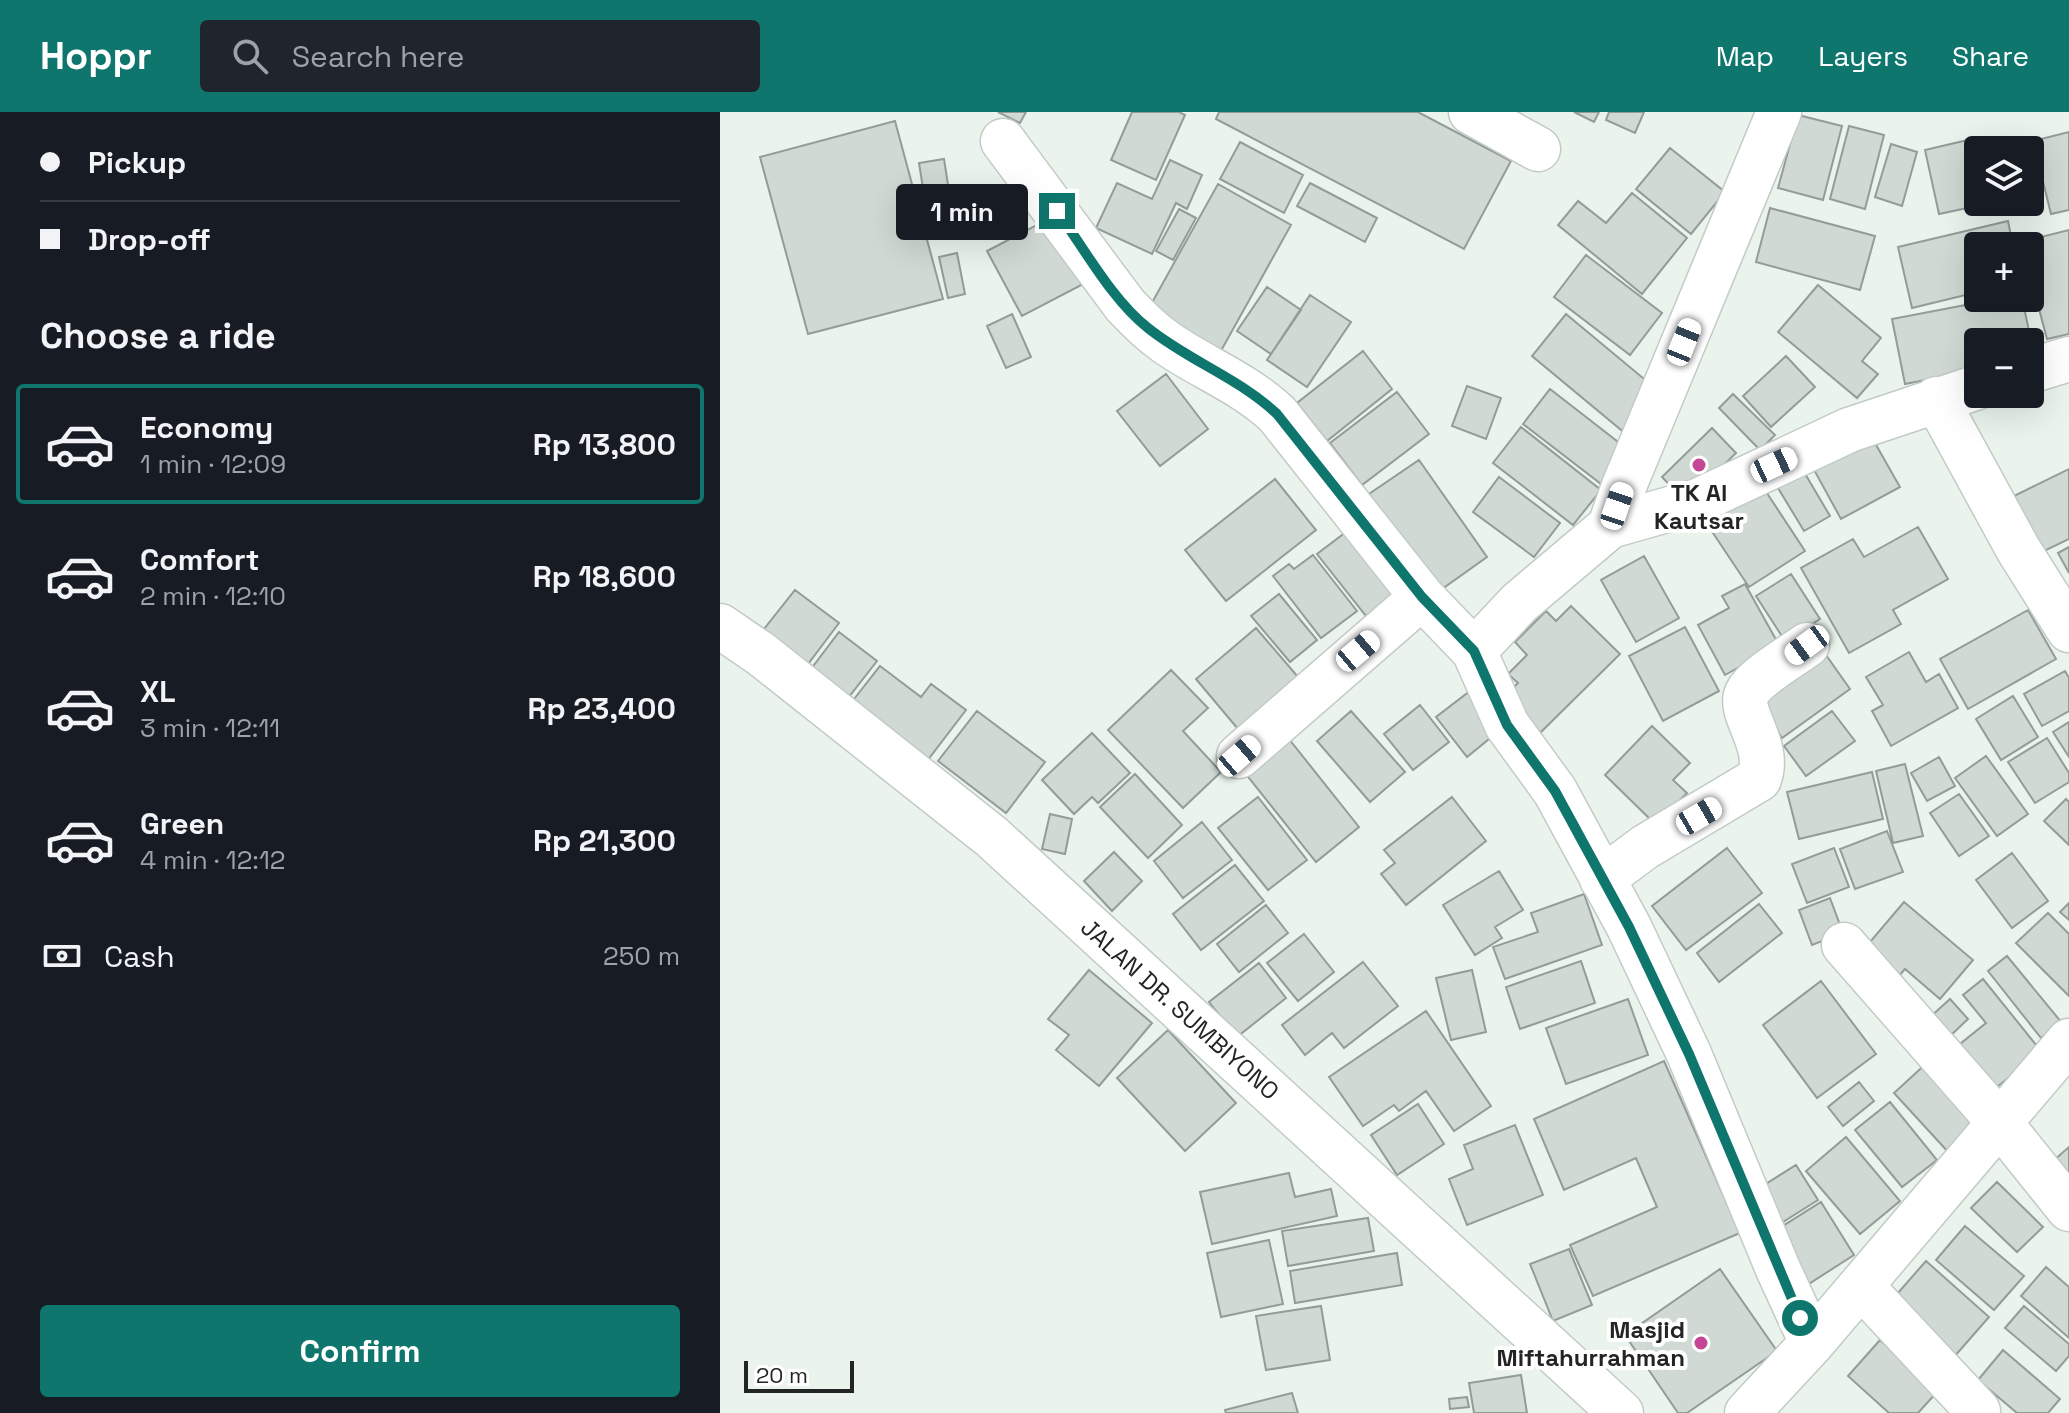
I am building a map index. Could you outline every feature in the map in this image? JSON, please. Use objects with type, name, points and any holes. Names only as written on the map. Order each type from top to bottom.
[{"type":"street","points":[[1471,112],[1538,149]]},
{"type":"street","points":[[1610,526],[1779,112]]},
{"type":"street","points":[[1003,141],[1125,305],[1145,326],[1169,344],[1256,394],[1277,414],[1422,597],[1474,651],[1507,725],[1555,791],[1629,927],[1689,1054],[1812,1343]]},
{"type":"street","points":[[2044,367],[2069,359]]},
{"type":"street","points":[[1474,651],[1519,603],[1610,526],[1698,501],[1849,430],[1964,391]]},
{"type":"street","points":[[1936,399],[2018,549],[2069,630]]},
{"type":"street","points":[[1239,756],[1422,597]]},
{"type":"street","name":"JALAN DR. SUMBIYONO","points":[[720,626],[761,654],[992,837],[1621,1413]]},
{"type":"street","points":[[1602,879],[1645,847],[1759,779],[1764,765],[1763,755],[1745,704],[1746,694],[1754,684],[1807,645]]},
{"type":"street","points":[[1844,945],[2000,1123],[2069,1209]]},
{"type":"street","points":[[1747,1413],[1812,1343],[2069,1041]]},
{"type":"street","points":[[1861,1286],[1978,1411]]},
{"type":"building","points":[[998,112],[1026,112],[1020,123]]},
{"type":"building","points":[[1132,112],[1179,112],[1185,115],[1156,180],[1111,160]]},
{"type":"building","points":[[1219,112],[1418,112],[1511,161],[1464,249],[1216,119]]},
{"type":"building","points":[[1574,112],[1599,112],[1594,122]]},
{"type":"building","points":[[1609,112],[1644,112],[1635,133],[1606,120]]},
{"type":"building","points":[[1798,115],[1842,126],[1823,200],[1778,188]]},
{"type":"building","points":[[895,121],[943,299],[808,334],[760,157]]},
{"type":"building","points":[[1849,126],[1884,135],[1865,209],[1830,199]]},
{"type":"building","points":[[2069,132],[2069,210],[2051,214],[2044,186],[2044,138]]},
{"type":"building","points":[[1964,141],[1964,209],[1939,214],[1925,150]]},
{"type":"building","points":[[1240,142],[1303,175],[1284,213],[1220,179]]},
{"type":"building","points":[[1891,144],[1917,152],[1902,206],[1875,197]]},
{"type":"building","points":[[1670,148],[1725,192],[1691,234],[1636,189]]},
{"type":"building","points":[[944,159],[953,217],[928,220],[919,163]]},
{"type":"building","points":[[1170,160],[1202,175],[1187,209],[1176,203],[1152,254],[1096,228],[1117,183],[1152,199]]},
{"type":"building","points":[[1310,183],[1377,218],[1365,242],[1297,206]]},
{"type":"building","points":[[1218,184],[1291,225],[1217,358],[1144,317]]},
{"type":"building","points":[[1632,193],[1687,238],[1642,294],[1558,225],[1578,201],[1606,223]]},
{"type":"building","points":[[1770,208],[1875,236],[1860,290],[1756,262]]},
{"type":"building","points":[[1179,209],[1196,218],[1173,260],[1156,251]]},
{"type":"building","points":[[1052,217],[1087,282],[1022,316],[987,251]]},
{"type":"building","points":[[2008,221],[2010,232],[1964,232],[1964,295],[1912,308],[1898,247]]},
{"type":"building","points":[[2069,230],[2069,334],[2047,339],[2040,312],[2044,312],[2044,236]]},
{"type":"building","points":[[957,253],[965,294],[948,298],[939,257]]},
{"type":"building","points":[[1586,255],[1662,313],[1630,355],[1554,297]]},
{"type":"building","points":[[1818,285],[1881,338],[1862,361],[1878,374],[1857,398],[1778,332]]},
{"type":"building","points":[[1267,287],[1301,310],[1271,354],[1237,331]]},
{"type":"building","points":[[1310,295],[1351,322],[1307,387],[1267,360]]},
{"type":"building","points":[[1964,305],[1964,312],[2025,312],[2028,328],[1964,328],[1964,373],[1905,384],[1892,319]]},
{"type":"building","points":[[1012,314],[1031,357],[1006,368],[987,326]]},
{"type":"building","points":[[1566,314],[1661,393],[1626,434],[1532,356]]},
{"type":"building","points":[[1363,351],[1392,389],[1327,441],[1297,403]]},
{"type":"building","points":[[1786,356],[1815,387],[1771,427],[1743,396]]},
{"type":"building","points":[[1166,374],[1208,429],[1160,466],[1117,411]]},
{"type":"building","points":[[1467,386],[1501,398],[1486,439],[1452,426]]},
{"type":"building","points":[[1550,389],[1631,452],[1605,487],[1523,424]]},
{"type":"building","points":[[1397,392],[1429,434],[1362,485],[1330,443]]},
{"type":"building","points":[[1733,394],[1775,435],[1760,450],[1719,408]]},
{"type":"building","points":[[1521,427],[1601,490],[1573,525],[1493,463]]},
{"type":"building","name":"TK Al Kautsar","points":[[1712,428],[1736,453],[1686,502],[1662,477]]},
{"type":"building","points":[[1871,436],[1900,487],[1841,519],[1813,468]]},
{"type":"building","points":[[1419,460],[1487,557],[1435,594],[1366,496]]},
{"type":"building","points":[[2069,469],[2069,539],[2038,554],[2010,498]]},
{"type":"building","points":[[1804,472],[1830,516],[1804,531],[1778,488]]},
{"type":"building","points":[[1499,477],[1560,523],[1534,557],[1473,512]]},
{"type":"building","points":[[1275,479],[1316,530],[1226,601],[1185,550]]},
{"type":"building","points":[[1761,484],[1805,551],[1749,587],[1705,521]]},
{"type":"building","points":[[1354,526],[1402,588],[1366,616],[1317,554]]},
{"type":"building","points":[[1918,527],[1948,579],[1893,610],[1901,624],[1849,653],[1801,568],[1853,539],[1864,557]]},
{"type":"building","points":[[2069,547],[2069,573],[2058,553]]},
{"type":"building","points":[[1313,555],[1357,611],[1321,638],[1273,576],[1289,564],[1294,569]]},
{"type":"building","points":[[1644,556],[1679,618],[1636,642],[1601,580]]},
{"type":"building","points":[[1791,574],[1820,619],[1785,641],[1756,596]]},
{"type":"building","points":[[1745,584],[1779,645],[1725,675],[1698,625],[1729,608],[1722,596]]},
{"type":"building","points":[[795,590],[839,623],[805,668],[760,634]]},
{"type":"building","points":[[1279,594],[1317,640],[1290,662],[1251,616]]},
{"type":"building","points":[[1571,606],[1620,654],[1540,733],[1504,697],[1518,683],[1508,674],[1527,655],[1515,642],[1546,611],[1556,621]]},
{"type":"building","points":[[2028,610],[2056,659],[1968,709],[1940,659]]},
{"type":"building","points":[[1685,627],[1719,691],[1663,721],[1629,656]]},
{"type":"building","points":[[1256,628],[1298,677],[1238,729],[1196,679]]},
{"type":"building","points":[[839,632],[877,661],[848,698],[811,669]]},
{"type":"building","points":[[1909,652],[1926,682],[1939,674],[1958,708],[1891,746],[1872,711],[1883,705],[1866,677]]},
{"type":"building","points":[[1826,655],[1850,689],[1782,738],[1758,702]]},
{"type":"building","points":[[880,666],[921,697],[931,684],[966,710],[927,761],[851,703]]},
{"type":"building","points":[[1171,670],[1208,708],[1183,731],[1221,772],[1183,808],[1108,730]]},
{"type":"building","points":[[2065,671],[2069,678],[2069,711],[2042,726],[2024,694]]},
{"type":"building","points":[[1470,691],[1500,730],[1467,757],[1436,717]]},
{"type":"building","points":[[2013,696],[2038,737],[2001,760],[1976,719]]},
{"type":"building","points":[[1420,705],[1449,742],[1413,770],[1384,734]]},
{"type":"building","points":[[977,711],[1045,762],[1006,813],[938,761]]},
{"type":"building","points":[[1351,711],[1405,772],[1370,802],[1317,741]]},
{"type":"building","points":[[1832,711],[1855,741],[1806,776],[1784,746]]},
{"type":"building","points":[[2069,722],[2069,757],[2053,732]]},
{"type":"building","points":[[1652,726],[1690,763],[1673,780],[1687,793],[1656,825],[1605,775]]},
{"type":"building","points":[[1092,733],[1130,773],[1098,803],[1092,797],[1074,814],[1042,780]]},
{"type":"building","points":[[1285,734],[1359,827],[1316,862],[1241,768]]},
{"type":"building","points":[[2047,738],[2069,773],[2069,782],[2035,803],[2008,762]]},
{"type":"building","points":[[1986,756],[2028,814],[1997,836],[1955,778]]},
{"type":"building","points":[[1939,757],[1955,786],[1927,801],[1911,773]]},
{"type":"building","points":[[1905,764],[1923,836],[1893,843],[1876,771]]},
{"type":"building","points":[[1872,772],[1883,819],[1799,839],[1787,792]]},
{"type":"building","points":[[1135,774],[1182,825],[1148,858],[1100,807]]},
{"type":"building","points":[[1959,794],[1989,836],[1959,856],[1930,813]]},
{"type":"building","points":[[1258,797],[1307,860],[1268,890],[1218,828]]},
{"type":"building","points":[[1452,797],[1486,841],[1406,905],[1381,874],[1395,863],[1384,850]]},
{"type":"building","points":[[2066,799],[2069,802],[2069,845],[2044,821]]},
{"type":"building","points":[[1050,814],[1072,819],[1065,854],[1042,849]]},
{"type":"building","points":[[1202,822],[1232,860],[1183,898],[1154,861]]},
{"type":"building","points":[[1887,831],[1903,872],[1855,889],[1840,849]]},
{"type":"building","points":[[1727,848],[1762,893],[1686,950],[1652,906]]},
{"type":"building","points":[[1834,848],[1849,887],[1807,903],[1792,864]]},
{"type":"building","points":[[1114,852],[1142,881],[1112,911],[1084,881]]},
{"type":"building","points":[[2012,853],[2048,901],[2012,928],[1976,880]]},
{"type":"building","points":[[1235,865],[1264,901],[1201,950],[1173,914]]},
{"type":"building","points":[[1499,871],[1523,910],[1495,927],[1502,938],[1475,955],[1443,905]]},
{"type":"building","points":[[1584,894],[1602,945],[1505,979],[1493,947],[1538,932],[1531,913]]},
{"type":"building","points":[[1830,898],[1843,933],[1812,945],[1799,910]]},
{"type":"building","points":[[1904,902],[1973,960],[1940,999],[1905,969],[1898,977],[1864,949]]},
{"type":"building","points":[[2069,903],[2069,920],[2060,912]]},
{"type":"building","points":[[1759,904],[1782,933],[1719,982],[1697,953]]},
{"type":"building","points":[[1266,905],[1288,933],[1239,972],[1217,944]]},
{"type":"building","points":[[2048,913],[2069,934],[2069,996],[2016,943]]},
{"type":"building","points":[[1304,934],[1334,972],[1298,1001],[1267,963]]},
{"type":"building","points":[[2007,956],[2062,1023],[2041,1038],[1988,971]]},
{"type":"building","points":[[1581,961],[1595,1003],[1520,1029],[1506,987]]},
{"type":"building","points":[[1363,962],[1398,1006],[1344,1048],[1332,1033],[1305,1055],[1282,1025]]},
{"type":"building","points":[[1259,963],[1286,998],[1237,1037],[1209,1002]]},
{"type":"building","points":[[1089,970],[1152,1023],[1099,1086],[1056,1050],[1069,1035],[1048,1019]]},
{"type":"building","points":[[1472,970],[1486,1032],[1451,1040],[1436,978]]},
{"type":"building","points":[[1983,979],[2041,1051],[1991,1092],[1955,1048],[1986,1023],[1963,995]]},
{"type":"building","points":[[1821,981],[1876,1054],[1817,1098],[1763,1025]]},
{"type":"building","points":[[1628,999],[1648,1055],[1566,1084],[1546,1028]]},
{"type":"building","points":[[1950,999],[1968,1019],[1948,1038],[1929,1018]]},
{"type":"building","points":[[1426,1011],[1491,1106],[1454,1131],[1426,1091],[1399,1111],[1394,1105],[1363,1126],[1329,1077]]},
{"type":"building","points":[[1168,1030],[1236,1103],[1185,1151],[1117,1078]]},
{"type":"building","points":[[1930,1060],[1987,1122],[1950,1154],[1894,1093]]},
{"type":"building","points":[[1664,1061],[1740,1233],[1593,1296],[1570,1245],[1657,1207],[1636,1158],[1564,1190],[1534,1119]]},
{"type":"building","points":[[1859,1082],[1874,1101],[1843,1126],[1828,1107]]},
{"type":"building","points":[[1890,1102],[1937,1160],[1902,1187],[1855,1130]]},
{"type":"building","points":[[1418,1104],[1444,1144],[1397,1175],[1371,1135]]},
{"type":"building","points":[[1515,1125],[1543,1195],[1467,1225],[1449,1179],[1473,1169],[1464,1145]]},
{"type":"building","points":[[1846,1137],[1900,1201],[1860,1234],[1806,1171]]},
{"type":"building","points":[[2069,1147],[2069,1178],[2053,1161]]},
{"type":"building","points":[[1796,1165],[1818,1200],[1775,1227],[1753,1192]]},
{"type":"building","points":[[1289,1173],[1295,1197],[1331,1189],[1337,1216],[1212,1244],[1200,1192]]},
{"type":"building","points":[[1997,1182],[2043,1227],[2017,1252],[1971,1208]]},
{"type":"building","points":[[1821,1202],[1854,1255],[1804,1287],[1770,1234]]},
{"type":"building","points":[[1368,1218],[1374,1251],[1288,1266],[1282,1231]]},
{"type":"building","points":[[1965,1226],[2024,1276],[1994,1310],[1936,1260]]},
{"type":"building","points":[[1269,1240],[1283,1304],[1221,1317],[1207,1253]]},
{"type":"building","points":[[1569,1249],[1592,1305],[1553,1321],[1530,1264]]},
{"type":"building","points":[[1397,1253],[1402,1285],[1295,1303],[1290,1271]]},
{"type":"building","points":[[1926,1261],[1989,1317],[1954,1357],[1890,1302]]},
{"type":"building","points":[[2046,1267],[2069,1287],[2069,1338],[2021,1296]]},
{"type":"building","name":"Masjid Miftahurrahman","points":[[1720,1269],[1777,1351],[1687,1413],[1678,1413],[1625,1335]]},
{"type":"building","points":[[1321,1306],[1330,1360],[1266,1370],[1256,1316]]},
{"type":"building","points":[[2024,1306],[2069,1344],[2069,1356],[2056,1371],[2005,1328]]},
{"type":"building","points":[[1880,1340],[1938,1391],[1918,1413],[1889,1413],[1848,1376]]},
{"type":"building","points":[[2003,1350],[2060,1399],[2048,1413],[2017,1413],[1978,1380]]},
{"type":"building","points":[[1521,1375],[1527,1413],[1474,1413],[1469,1383]]},
{"type":"building","points":[[1292,1393],[1298,1413],[1226,1413],[1225,1410]]},
{"type":"building","points":[[1467,1397],[1469,1407],[1450,1409],[1449,1399]]},
{"type":"place","name":"TK Al Kautsar","points":[[1699,465]]},
{"type":"place","name":"Masjid Miftahurrahman","points":[[1701,1343]]},
{"type":"route","points":[[1057,211],[1125,305],[1145,326],[1169,344],[1256,394],[1277,414],[1422,597],[1474,651],[1507,725],[1555,791],[1629,927],[1689,1054],[1800,1318]]}]
